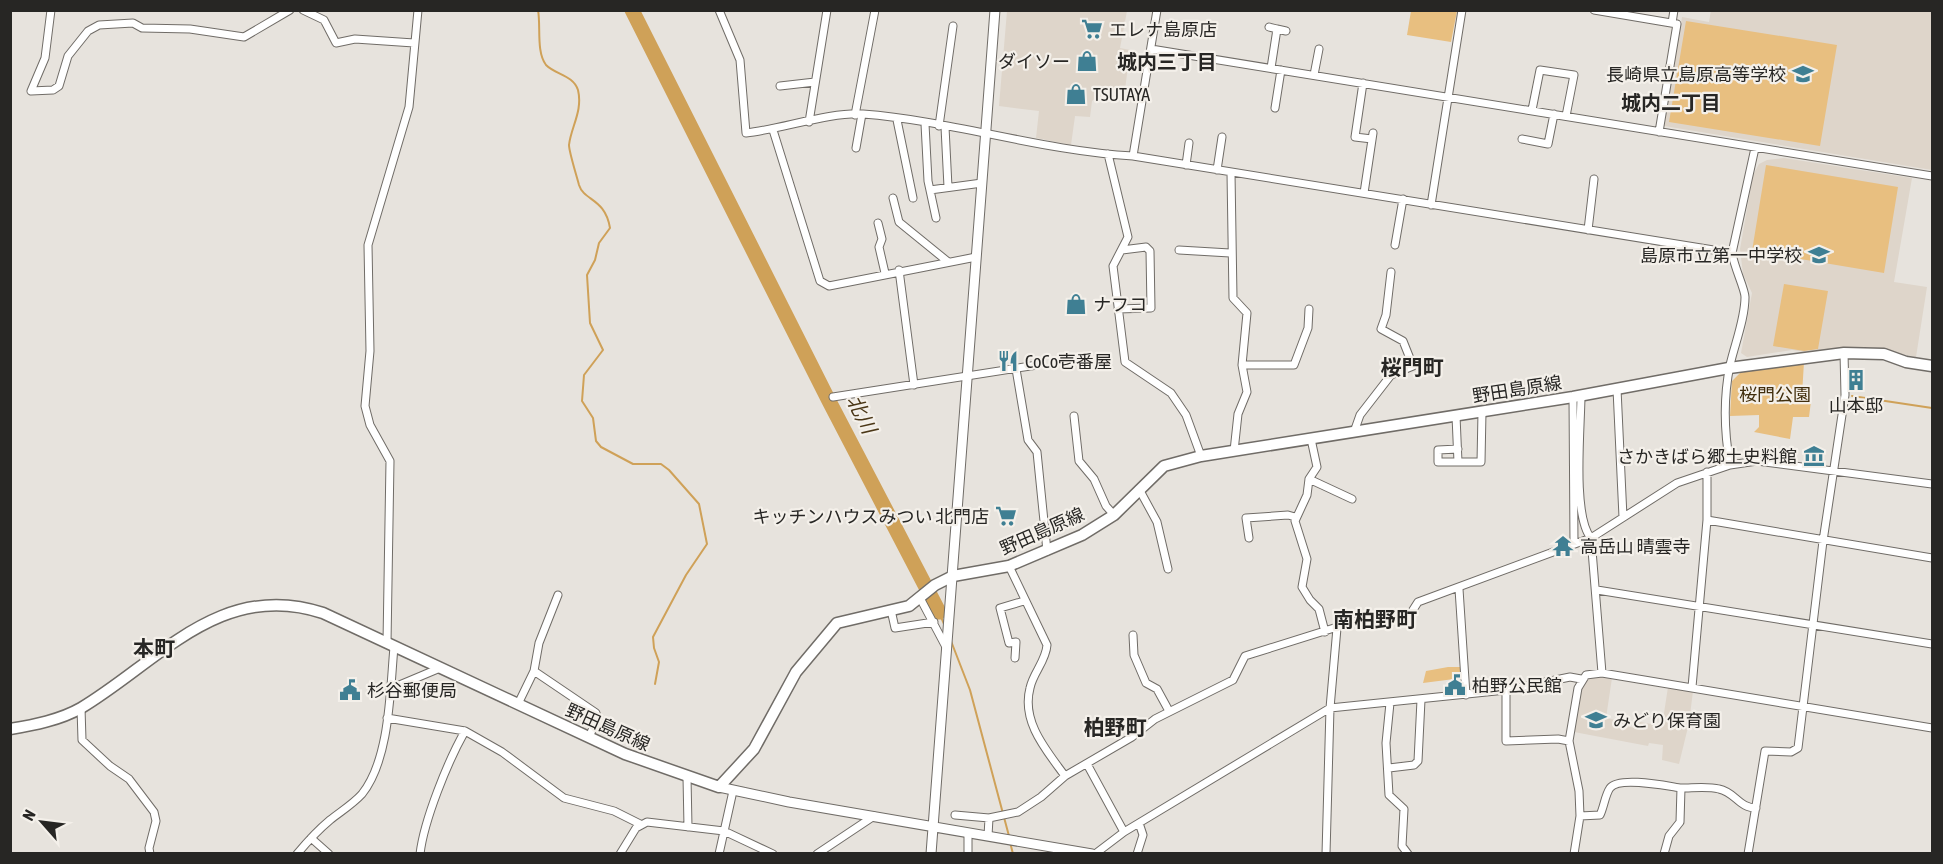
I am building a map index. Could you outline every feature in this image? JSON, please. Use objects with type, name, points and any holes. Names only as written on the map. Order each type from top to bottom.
[{"type":"main road","name":"野田島原線","points":[[10,729],[49,720],[81,708],[202,624],[239,611],[274,605],[302,607],[322,613],[589,738],[687,777],[719,787],[758,744],[791,679],[831,628],[842,620],[909,606],[953,576],[1009,566],[1082,535],[1114,515],[1164,466],[1201,456],[1482,412],[1729,368],[1844,353],[1884,354],[1906,362],[1932,366]]},
{"type":"street","points":[[51,10],[45,58],[31,91],[53,90],[59,86],[68,56],[88,31],[99,25],[133,23],[142,28],[190,29],[243,37],[290,10]]},
{"type":"street","points":[[303,10],[324,20],[336,43],[355,39],[414,43]]},
{"type":"street","points":[[297,854],[310,838],[363,792],[378,760],[387,718],[390,690],[390,461],[370,425],[365,406],[370,351],[368,246],[406,119],[418,10]]},
{"type":"street","points":[[719,10],[740,60],[746,133],[859,115],[1133,156],[1732,253]]},
{"type":"street","points":[[809,122],[827,10]]},
{"type":"street","points":[[856,148],[875,10]]},
{"type":"street","points":[[931,854],[995,10]]},
{"type":"street","points":[[1133,156],[1157,10]]},
{"type":"street","points":[[1431,205],[1462,10]]},
{"type":"street","points":[[1594,10],[1677,24],[1659,132]]},
{"type":"street","points":[[1672,23],[1674,10]]},
{"type":"street","points":[[948,187],[942,126],[952,26]]},
{"type":"street","points":[[1269,27],[1286,31]]},
{"type":"street","points":[[1271,68],[1278,29]]},
{"type":"street","points":[[1150,49],[1932,176]]},
{"type":"street","points":[[1314,75],[1319,49]]},
{"type":"street","points":[[1275,108],[1281,70]]},
{"type":"street","points":[[1532,110],[1540,70],[1574,75],[1566,116]]},
{"type":"street","points":[[780,86],[815,82]]},
{"type":"street","points":[[1362,83],[1355,136],[1373,136],[1364,193]]},
{"type":"street","points":[[1522,140],[1548,144],[1554,114]]},
{"type":"street","points":[[897,120],[913,198]]},
{"type":"street","points":[[925,124],[930,190],[936,218]]},
{"type":"street","points":[[773,130],[820,281],[829,286],[899,270],[976,257]]},
{"type":"street","points":[[1217,170],[1222,137]]},
{"type":"street","points":[[1186,165],[1189,142]]},
{"type":"street","points":[[1730,465],[1724,428],[1729,368],[1745,295],[1734,269],[1732,253],[1755,148]]},
{"type":"street","points":[[1108,154],[1128,237],[1113,266],[1125,362],[1171,393],[1186,415],[1201,456]]},
{"type":"street","points":[[1231,173],[1230,253],[1233,298],[1247,313],[1242,365],[1247,392],[1238,414],[1234,451]]},
{"type":"street","points":[[1588,230],[1594,179]]},
{"type":"street","points":[[930,190],[982,183]]},
{"type":"street","points":[[893,198],[899,222],[946,261]]},
{"type":"street","points":[[1395,245],[1403,200]]},
{"type":"street","points":[[878,223],[882,238],[879,247],[885,273]]},
{"type":"street","points":[[1118,309],[1151,308],[1150,251],[1146,247],[1122,250]]},
{"type":"street","points":[[1179,250],[1230,253]]},
{"type":"street","points":[[899,270],[914,385]]},
{"type":"street","points":[[1353,432],[1360,415],[1391,375],[1413,366],[1403,341],[1381,329],[1386,315],[1391,272]]},
{"type":"street","points":[[1242,365],[1294,365],[1308,328],[1309,309]]},
{"type":"street","points":[[1748,854],[1765,751],[1791,752],[1798,748],[1823,541],[1845,395],[1844,353]]},
{"type":"street","points":[[833,397],[967,378],[1037,365]]},
{"type":"street","points":[[1016,369],[1028,440],[1038,452],[1047,551]]},
{"type":"street","points":[[1617,389],[1623,517]]},
{"type":"street","points":[[1577,396],[1580,496],[1585,531],[1591,538],[1602,673]]},
{"type":"street","points":[[1574,544],[1577,396]]},
{"type":"street","points":[[1458,449],[1438,450],[1438,462],[1481,462],[1482,412]]},
{"type":"street","points":[[1074,416],[1078,460],[1094,479],[1106,506],[1114,515]]},
{"type":"street","points":[[1456,416],[1458,462]]},
{"type":"street","points":[[1311,439],[1317,462],[1307,495],[1295,517],[1307,559],[1302,587],[1319,609],[1325,632]]},
{"type":"street","points":[[955,815],[1008,816],[1041,797],[1065,776],[1169,711],[1233,680],[1245,656],[1369,617],[1412,613],[1418,602],[1459,589],[1591,538],[1677,483],[1707,472],[1756,461],[1932,484]]},
{"type":"street","points":[[1692,687],[1707,520],[1707,472]]},
{"type":"street","points":[[1310,479],[1352,498]]},
{"type":"street","points":[[1139,489],[1157,522],[1168,569]]},
{"type":"street","points":[[1249,538],[1246,519],[1288,515],[1295,517]]},
{"type":"street","points":[[1707,520],[1932,558]]},
{"type":"street","points":[[1009,566],[1047,645],[1029,690],[1032,726],[1065,776]]},
{"type":"street","points":[[1459,589],[1466,695]]},
{"type":"street","points":[[1597,590],[1699,604],[1932,644]]},
{"type":"street","points":[[925,593],[934,622],[947,648]]},
{"type":"street","points":[[518,704],[534,671],[539,644],[558,595]]},
{"type":"street","points":[[1015,658],[1016,642],[1009,643],[1000,608],[1024,601]]},
{"type":"street","points":[[891,610],[895,628],[934,622]]},
{"type":"street","points":[[1326,854],[1330,708],[1337,628]]},
{"type":"street","points":[[1132,635],[1134,655],[1146,683],[1156,689],[1169,711]]},
{"type":"street","points":[[390,690],[440,668]]},
{"type":"street","points":[[534,671],[596,713],[597,717],[589,738]]},
{"type":"street","points":[[719,787],[1093,854],[1124,832],[1330,708],[1506,690],[1570,677],[1581,679],[1602,673],[1932,728]]},
{"type":"street","points":[[1574,854],[1580,816],[1579,791],[1569,741],[1581,679]]},
{"type":"street","points":[[1506,690],[1506,741],[1558,739],[1569,741]]},
{"type":"street","points":[[1389,768],[1417,763],[1421,700]]},
{"type":"street","points":[[1390,703],[1386,742],[1389,795],[1404,809],[1402,846],[1408,854]]},
{"type":"street","points":[[81,708],[82,740],[110,766],[129,779],[154,812],[156,821],[149,848],[150,854]]},
{"type":"street","points":[[387,718],[465,731],[502,752],[564,798],[614,812],[640,824]]},
{"type":"street","points":[[420,854],[428,818],[451,757],[465,731]]},
{"type":"street","points":[[1087,764],[1124,832]]},
{"type":"street","points":[[687,777],[688,827]]},
{"type":"street","points":[[1580,816],[1600,815],[1609,789],[1615,784],[1640,782],[1681,788],[1719,789],[1734,794],[1739,802],[1749,808],[1756,808]]},
{"type":"street","points":[[1664,854],[1669,836],[1680,822],[1681,788]]},
{"type":"street","points":[[719,854],[733,791]]},
{"type":"street","points":[[817,854],[874,816]]},
{"type":"street","points":[[988,836],[992,817]]},
{"type":"street","points":[[620,854],[640,824],[647,822],[724,831],[773,854]]},
{"type":"street","points":[[1137,854],[1143,835],[1138,824]]},
{"type":"street","points":[[968,832],[968,854]]},
{"type":"street","points":[[310,838],[329,854]]},
{"type":"shaded area","name":"長崎県立島原高等学校","points":[[1711,10],[1932,11],[1932,170],[1664,126],[1682,17],[1709,22]]},
{"type":"shaded area","points":[[1007,11],[1127,11],[1120,48],[1130,50],[1124,98],[1099,95],[1092,101],[1090,117],[1075,116],[1071,145],[1036,138],[1039,111],[999,106]]},
{"type":"shaded area","name":"島原市立第一中学校","points":[[1784,158],[1912,178],[1894,282],[1927,287],[1916,357],[1868,347],[1804,352],[1792,350],[1747,357],[1741,353],[1752,293],[1743,274],[1740,249],[1753,175],[1759,164],[1767,160]]},
{"type":"shaded area","name":"みどり保育園","points":[[1589,677],[1612,678],[1606,718],[1626,722],[1625,725],[1637,729],[1640,722],[1662,726],[1668,687],[1693,691],[1689,723],[1679,764],[1662,760],[1663,745],[1649,743],[1648,746],[1574,732],[1582,684]]},
{"type":"green space","points":[[1411,11],[1457,11],[1451,42],[1407,35]]},
{"type":"green space","points":[[1686,21],[1837,45],[1820,146],[1669,122]]},
{"type":"green space","points":[[1766,165],[1898,187],[1884,273],[1752,251]]},
{"type":"green space","points":[[1784,284],[1828,291],[1818,349],[1804,351],[1773,346]]},
{"type":"green space","name":"桜門公園","points":[[1804,362],[1802,395],[1811,401],[1809,417],[1793,417],[1790,439],[1754,432],[1759,427],[1759,415],[1730,416],[1732,381],[1741,372]]},
{"type":"green space","points":[[1462,667],[1462,678],[1423,683],[1426,671]]},
{"type":"waterway","points":[[538,10],[543,60],[550,68],[572,81],[578,90],[578,112],[569,145],[579,185],[585,194],[604,211],[610,228],[599,243],[595,260],[587,275],[590,323],[603,350],[584,375],[582,401],[593,418],[596,441],[601,447],[633,464],[661,464],[699,504],[707,544],[686,575],[653,637],[659,662],[655,684]]},
{"type":"waterway","name":"北川","points":[[632,10],[829,401],[939,612]]},
{"type":"waterway","points":[[1852,396],[1932,408]]},
{"type":"waterway","name":"北川","points":[[939,612],[944,624]]},
{"type":"waterway","name":"北川","points":[[951,641],[970,690],[1009,836]]},
{"type":"waterway","name":"北川","points":[[1010,842],[1013,854]]},
{"type":"place","name":"エレナ島原店","points":[[1092,29]]},
{"type":"place","name":"ダイソー","points":[[1087,61]]},
{"type":"place","name":"長崎県立島原高等学校","points":[[1803,74]]},
{"type":"place","name":"TSUTAYA","points":[[1076,94]]},
{"type":"place","name":"島原市立第一中学校","points":[[1819,255]]},
{"type":"place","name":"ナフコ","points":[[1076,304]]},
{"type":"place","name":"CoCo壱番屋","points":[[1008,361]]},
{"type":"place","name":"山本邸","points":[[1856,380]]},
{"type":"place","name":"さかきばら郷土史料館","points":[[1814,456]]},
{"type":"place","name":"キッチンハウスみつい 北門店","points":[[1006,516]]},
{"type":"place","name":"高岳山 晴雲寺","points":[[1563,546]]},
{"type":"place","name":"柏野公民館","points":[[1455,685]]},
{"type":"place","name":"杉谷郵便局","points":[[350,690]]},
{"type":"place","name":"みどり保育園","points":[[1596,720]]},
{"type":"district","name":"城内三丁目","points":[[1167,61]]},
{"type":"district","name":"城内二丁目","points":[[1671,102]]},
{"type":"district","name":"桜門町","points":[[1412,367]]},
{"type":"district","name":"南柏野町","points":[[1375,619]]},
{"type":"district","name":"本町","points":[[154,648]]},
{"type":"district","name":"柏野町","points":[[1115,727]]}]
